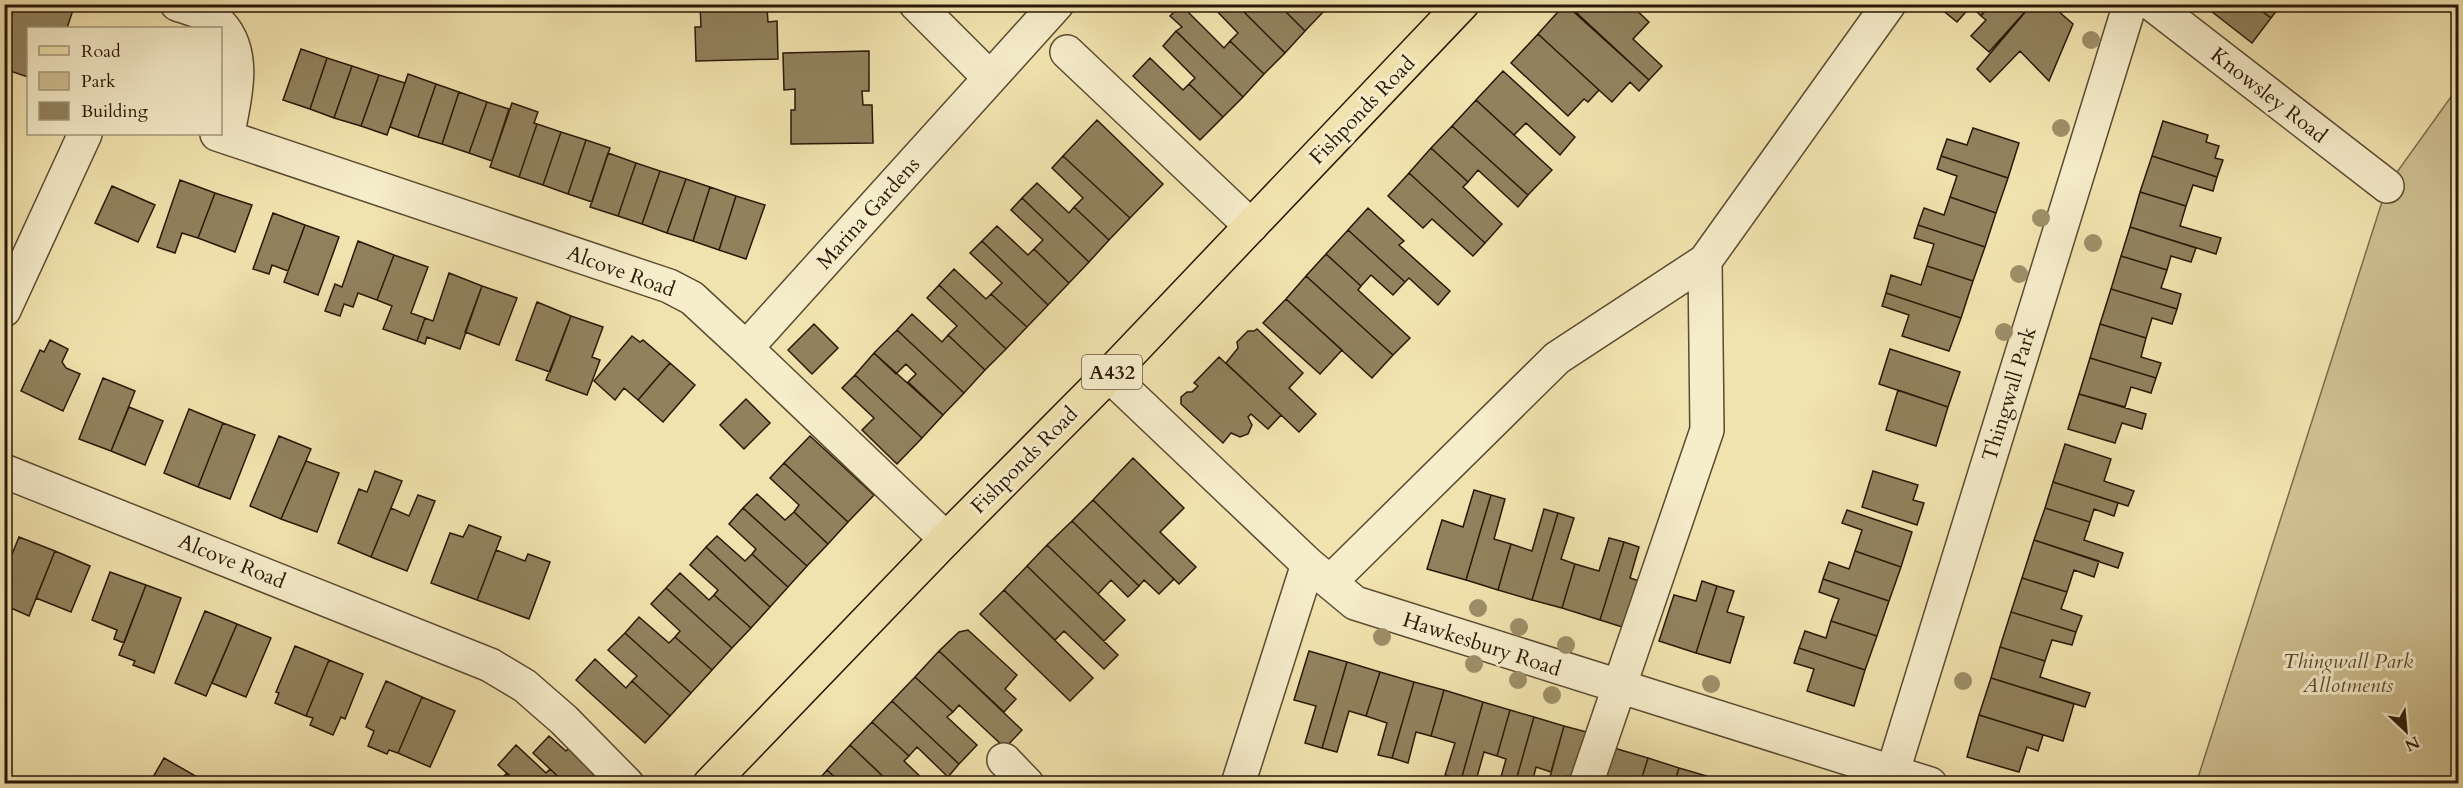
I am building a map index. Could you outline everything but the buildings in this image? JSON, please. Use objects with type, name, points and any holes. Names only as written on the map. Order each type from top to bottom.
[{"type":"main road","name":"Fishponds Road","points":[[710,783],[946,539],[1109,375],[1462,4]]},
{"type":"street","points":[[177,4],[200,12],[220,23],[234,47],[237,85],[222,135]]},
{"type":"street","points":[[916,4],[990,78]]},
{"type":"street","name":"Marina Gardens","points":[[746,348],[1057,4]]},
{"type":"street","points":[[1238,783],[1319,573],[1557,358],[1705,261],[1889,4]]},
{"type":"street","name":"Thingwall Park","points":[[1891,777],[2130,4]]},
{"type":"street","name":"Knowsley Road","points":[[2151,4],[2387,186]]},
{"type":"street","points":[[1067,52],[1251,226]]},
{"type":"street","points":[[4,310],[85,135]]},
{"type":"street","name":"Alcove Road","points":[[222,135],[669,286],[692,298],[946,539]]},
{"type":"street","points":[[1586,783],[1707,430],[1705,261]]},
{"type":"street","name":"Hawkesbury Road","points":[[1109,375],[1319,573],[1355,603],[1891,777],[1930,783]]},
{"type":"street","name":"Alcove Road","points":[[4,471],[490,665],[525,686],[564,720],[627,783]]},
{"type":"street","points":[[1004,760],[1027,783]]},
{"type":"green space","name":"Thingwall Park Allotments","points":[[2458,87],[2458,783],[2196,784],[2387,186]]}]
